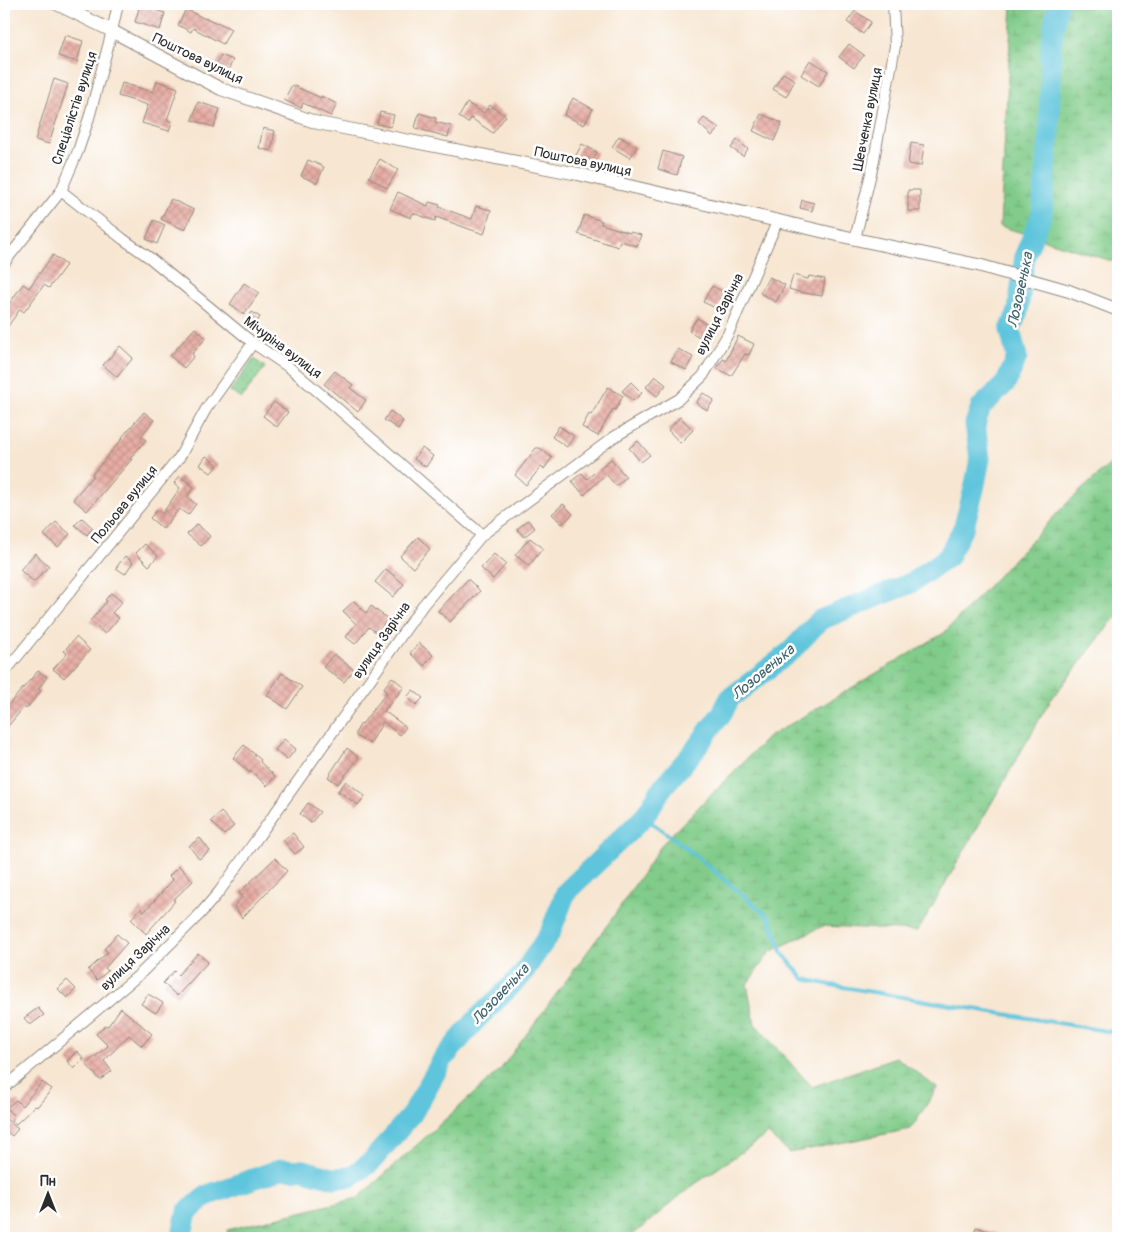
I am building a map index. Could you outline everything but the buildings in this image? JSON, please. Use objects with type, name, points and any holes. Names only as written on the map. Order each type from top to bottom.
[{"type":"street","name":"Поштова вулиця","points":[[57,4],[221,89],[318,123],[578,174],[855,239],[978,265],[1069,291],[1118,310]]},
{"type":"street","name":"Спеціалістів вулиця","points":[[4,263],[61,190],[78,151],[89,118],[118,4]]},
{"type":"street","name":"Шевченка вулиця","points":[[855,239],[873,165],[895,46],[893,4]]},
{"type":"street","name":"Мічуріна вулиця","points":[[61,190],[123,240],[150,258],[253,343],[290,368],[336,406],[482,535]]},
{"type":"street","name":"вулиця Зарічна","points":[[4,1088],[140,974],[200,914],[219,892],[424,605],[482,535],[614,437],[679,399],[703,376],[728,334],[778,220]]},
{"type":"street","name":"Польова вулиця","points":[[4,673],[179,458],[206,409],[253,343]]},
{"type":"green space","points":[[1012,4],[1118,4],[1118,263],[1000,226]]},
{"type":"green space","points":[[254,359],[265,367],[241,399],[230,391]]},
{"type":"green space","points":[[1118,457],[1118,617],[1114,619],[1050,701],[918,931],[823,926],[770,952],[747,984],[755,1024],[812,1087],[896,1057],[937,1088],[911,1129],[789,1153],[768,1134],[692,1186],[629,1238],[228,1238],[227,1230],[358,1198],[500,1070],[611,920],[663,843],[767,738],[944,633],[1066,504]]},
{"type":"waterway","name":"Лозовенька","points":[[181,1238],[187,1212],[208,1195],[281,1169],[304,1170],[333,1178],[350,1177],[370,1163],[412,1114],[443,1059],[476,1020],[521,976],[550,933],[566,892],[644,817],[663,787],[693,752],[722,713],[730,698],[791,651],[820,620],[911,583],[948,557],[964,526],[974,489],[980,459],[975,424],[981,407],[1006,383],[1017,357],[1010,330],[1018,311],[1025,255],[1042,214],[1049,140],[1051,44],[1058,4]]},
{"type":"waterway","points":[[644,817],[684,846],[769,917],[783,954],[804,979],[1118,1033]]}]
